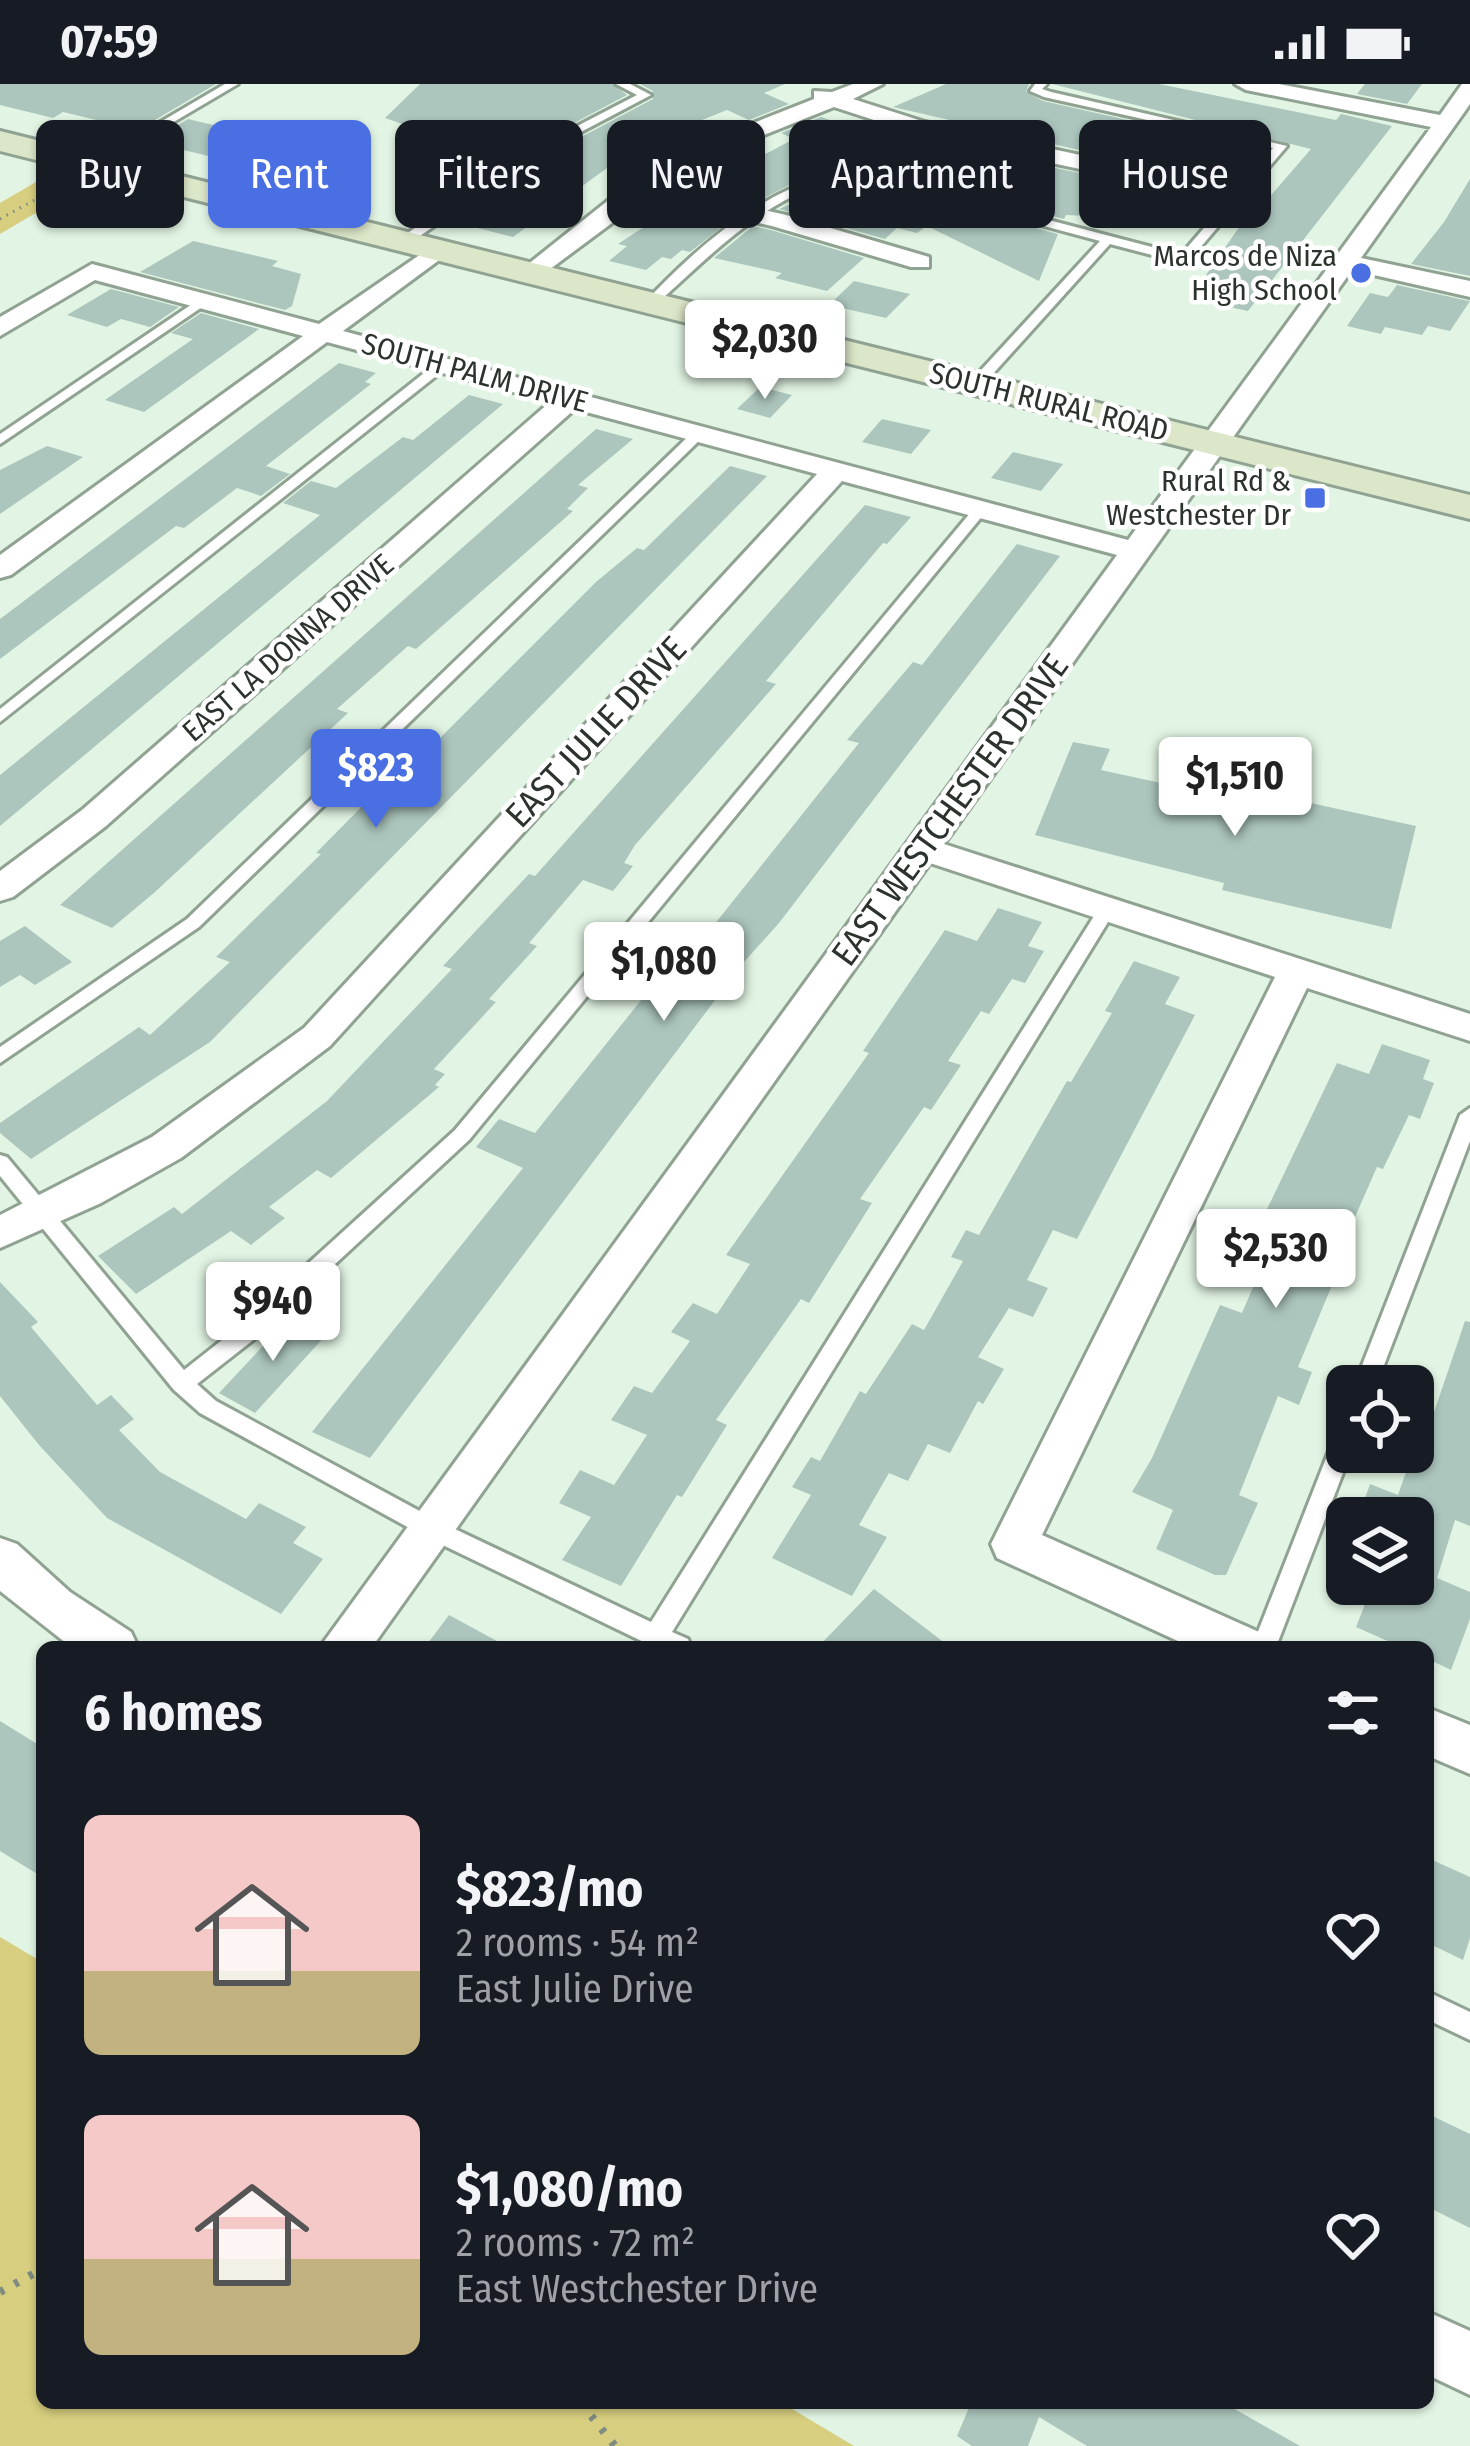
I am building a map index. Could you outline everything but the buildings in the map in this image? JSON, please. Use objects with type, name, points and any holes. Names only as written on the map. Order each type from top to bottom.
[{"type":"main road","name":"SOUTH RURAL ROAD","points":[[0,141],[36,154]]},
{"type":"main road","name":"SOUTH RURAL ROAD","points":[[184,194],[420,245],[1470,507]]},
{"type":"street","points":[[793,84],[920,128],[1079,162]]},
{"type":"street","points":[[765,126],[872,84]]},
{"type":"street","points":[[1246,84],[1326,91],[1445,123]]},
{"type":"street","name":"EAST WESTCHESTER DRIVE","points":[[348,1641],[1470,89]]},
{"type":"street","points":[[529,273],[607,212]]},
{"type":"street","points":[[765,217],[920,262]]},
{"type":"street","points":[[0,569],[324,333],[420,245]]},
{"type":"street","points":[[1347,262],[1470,289]]},
{"type":"street","name":"SOUTH PALM DRIVE","points":[[0,328],[92,271],[1135,550]]},
{"type":"street","name":"EAST LA DONNA DRIVE","points":[[0,889],[94,818],[570,399]]},
{"type":"street","name":"EAST JULIE DRIVE","points":[[0,1232],[84,1198],[233,1107],[316,1037],[837,470]]},
{"type":"street","points":[[924,849],[1470,1028]]},
{"type":"street","points":[[1229,1641],[1014,1544],[1297,972]]},
{"type":"street","points":[[7,1579],[102,1641]]},
{"type":"street","points":[[1434,1734],[1470,1750]]},
{"type":"street","points":[[1434,2345],[1470,2364]]},
{"type":"lane","points":[[172,120],[233,84]]},
{"type":"lane","points":[[420,245],[537,151],[646,94],[621,84]]},
{"type":"lane","points":[[765,209],[834,172],[858,173],[1171,256],[1189,253],[1281,146],[1048,95],[1034,88],[1042,84]]},
{"type":"lane","points":[[650,303],[738,228]]},
{"type":"lane","points":[[976,384],[1108,239]]},
{"type":"lane","points":[[0,440],[205,301]]},
{"type":"lane","points":[[0,717],[443,365]]},
{"type":"lane","points":[[0,1055],[193,923],[699,434]]},
{"type":"lane","points":[[182,1384],[244,1335],[463,1135],[981,509]]},
{"type":"lane","points":[[656,1636],[1107,909]]},
{"type":"lane","points":[[1373,1365],[1470,1114]]},
{"type":"lane","points":[[0,1162],[182,1384],[208,1407],[430,1528],[666,1641]]},
{"type":"lane","points":[[1266,1641],[1331,1473]]},
{"type":"lane","points":[[1434,2009],[1470,2026]]},
{"type":"path","points":[[0,219],[36,199]]},
{"type":"path","points":[[0,2292],[36,2272]]},
{"type":"path","points":[[586,2409],[615,2446]]},
{"type":"shaded area","points":[[36,182],[36,213],[0,234],[0,203]]},
{"type":"shaded area","points":[[0,1937],[36,1958],[36,2409],[792,2409],[854,2446],[0,2446]]},
{"type":"place","name":"Marcos de Niza High School","points":[[1361,273]]},
{"type":"place","name":"Rural Rd & Westchester Dr","points":[[1315,498]]}]
